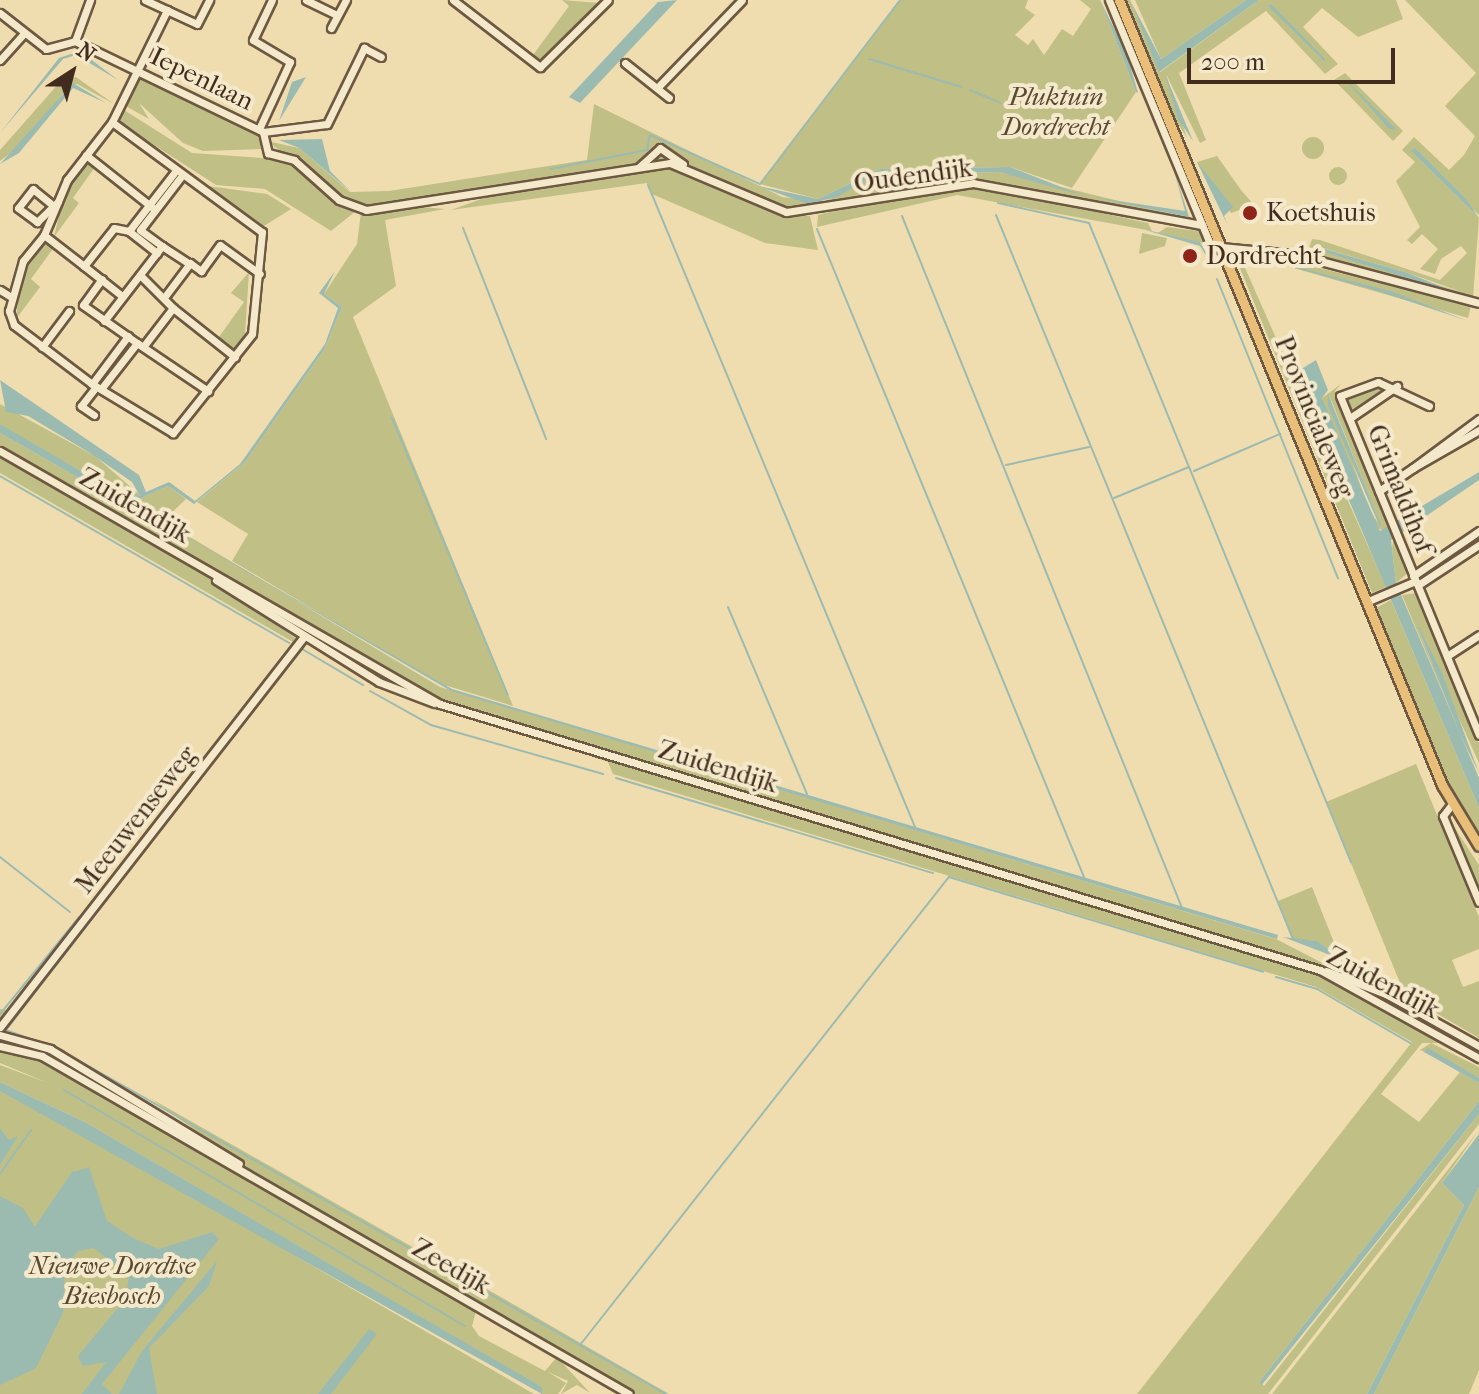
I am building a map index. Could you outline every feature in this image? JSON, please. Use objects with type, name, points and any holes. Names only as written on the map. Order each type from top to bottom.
[{"type":"main road","name":"Provincialeweg","points":[[1119,0],[1203,214],[1370,601],[1452,804],[1479,846]]},
{"type":"street","points":[[75,41],[90,0]]},
{"type":"street","points":[[145,0],[197,24],[209,0]]},
{"type":"street","points":[[272,0],[253,40],[290,62],[261,131],[327,124],[364,48],[381,57]]},
{"type":"street","points":[[306,0],[337,15]]},
{"type":"street","points":[[331,28],[346,0]]},
{"type":"street","points":[[453,0],[540,67],[604,1]]},
{"type":"street","points":[[657,88],[742,0]]},
{"type":"street","points":[[1109,0],[1203,214],[1202,225],[1216,244],[1294,254],[1479,303]]},
{"type":"street","points":[[54,203],[33,189],[18,208],[37,222],[54,203],[112,122],[167,10]]},
{"type":"street","name":"Iepenlaan","points":[[0,13],[51,51],[75,41],[261,131]]},
{"type":"street","points":[[0,60],[24,33]]},
{"type":"street","points":[[625,63],[669,98]]},
{"type":"street","points":[[6,294],[14,325],[164,434],[180,428],[252,334],[260,274],[256,222],[177,176],[112,122]]},
{"type":"street","name":"Oudendijk","points":[[261,131],[268,153],[294,160],[339,200],[366,210],[637,170],[684,166]]},
{"type":"street","name":"Oudendijk","points":[[637,170],[660,148],[684,166],[786,212],[973,183],[1169,225],[1202,225]]},
{"type":"street","points":[[86,155],[151,206]]},
{"type":"street","points":[[134,229],[177,176]]},
{"type":"street","points":[[0,304],[23,261],[44,235],[54,203]]},
{"type":"street","points":[[84,266],[114,228],[134,229],[160,250],[201,271],[220,245],[260,274]]},
{"type":"street","points":[[44,235],[122,296]]},
{"type":"street","points":[[104,321],[160,250]]},
{"type":"street","points":[[166,295],[190,264]]},
{"type":"street","points":[[140,275],[166,295],[173,308],[235,357]]},
{"type":"street","points":[[102,279],[83,305],[208,391]]},
{"type":"street","points":[[96,386],[173,308]]},
{"type":"street","points":[[42,347],[69,311]]},
{"type":"street","points":[[94,415],[81,406],[128,336]]},
{"type":"street","name":"Grimaldihof","points":[[1350,418],[1397,386]]},
{"type":"street","name":"Grimaldihof","points":[[1429,406],[1397,386],[1347,389],[1340,396],[1414,581],[1478,729]]},
{"type":"street","points":[[1379,491],[1479,419]]},
{"type":"street","points":[[1413,468],[1479,430]]},
{"type":"street","name":"Zuidendijk","points":[[0,451],[440,704],[1320,970],[1479,1055]]},
{"type":"street","points":[[1414,581],[1479,531]]},
{"type":"street","points":[[1370,601],[1401,588],[1479,545]]},
{"type":"street","points":[[198,565],[303,638],[379,682],[440,704]]},
{"type":"street","points":[[1447,656],[1479,635]]},
{"type":"street","name":"Meeuwenseweg","points":[[0,1027],[303,638]]},
{"type":"street","points":[[1452,804],[1443,816],[1479,902]]},
{"type":"street","points":[[1320,970],[1386,994],[1479,1046]]},
{"type":"street","name":"Zeedijk","points":[[0,1035],[50,1049],[179,1123],[252,1176]]},
{"type":"street","name":"Zeedijk","points":[[0,1046],[42,1056],[629,1394]]},
{"type":"green space","points":[[562,0],[599,3],[541,60],[533,55],[569,6]]},
{"type":"green space","name":"Pluktuin Dordrecht","points":[[900,0],[1028,0],[1025,8],[1035,15],[1015,35],[1028,45],[1033,39],[1044,55],[1062,29],[1073,36],[1091,9],[1080,0],[1100,0],[1136,92],[1072,188],[1010,167],[880,169],[818,199],[760,184]]},
{"type":"green space","points":[[1123,0],[1130,0],[1160,72],[1259,0],[1396,0],[1403,19],[1358,37],[1322,8],[1303,27],[1338,64],[1325,74],[1266,11],[1179,73],[1206,140],[1200,143],[1166,74],[1187,138],[1166,105]]},
{"type":"green space","points":[[1135,0],[1246,0],[1161,59]]},
{"type":"green space","points":[[1405,0],[1479,0],[1479,215],[1411,151],[1479,218],[1473,298],[1479,302],[1307,254],[1312,239],[1320,240],[1440,280],[1467,253],[1461,246],[1441,259],[1435,274],[1420,269],[1438,249],[1422,234],[1412,244],[1407,240],[1420,227],[1396,181],[1415,162],[1402,150],[1414,137],[1449,170],[1464,155],[1475,136],[1445,106],[1476,73]],"holes":[[[1319,247],[1462,292],[1318,250]]]},
{"type":"green space","points":[[1345,73],[1403,131],[1393,141],[1334,80]]},
{"type":"green space","points":[[140,76],[259,133],[262,149],[203,151],[183,143],[139,103],[149,119],[122,104]]},
{"type":"green space","points":[[76,77],[114,104],[77,84],[68,87],[27,140],[0,161],[0,150],[60,82]]},
{"type":"green space","points":[[594,104],[782,197],[824,202],[875,175],[1000,172],[1193,219],[969,180],[793,211],[671,160],[368,207],[330,189],[267,141],[299,148],[350,192],[389,191],[587,160]]},
{"type":"green space","points":[[124,110],[192,153],[290,160],[356,211],[331,231],[265,189],[216,185],[120,123]]},
{"type":"green space","points":[[1313,137],[1321,140],[1324,148],[1321,156],[1313,159],[1305,156],[1302,148],[1305,140]]},
{"type":"green space","points":[[1217,156],[1254,205],[1231,213],[1197,162]]},
{"type":"green space","points":[[90,162],[95,167],[73,198],[79,203],[54,237],[66,186]]},
{"type":"green space","points":[[669,167],[780,213],[810,216],[818,250],[765,243],[652,194],[647,183],[451,210],[498,193]]},
{"type":"green space","points":[[1338,167],[1347,176],[1338,185],[1329,176]]},
{"type":"green space","points":[[974,185],[1148,223],[1152,231],[957,195],[817,227],[818,215],[868,202]]},
{"type":"green space","points":[[208,186],[267,194],[291,209],[264,226]]},
{"type":"green space","points":[[409,206],[445,209],[385,220],[396,286],[353,317],[513,706],[438,683],[232,561],[248,534],[197,502],[245,462],[324,350],[342,307],[324,294],[357,244],[361,212]]},
{"type":"green space","points":[[1167,227],[1198,231],[1207,244],[1158,233]]},
{"type":"green space","points":[[1142,233],[1167,238],[1165,246],[1139,254]]},
{"type":"green space","points":[[47,241],[55,246],[31,279],[40,287],[16,319],[21,276]]},
{"type":"green space","points":[[1231,246],[1471,306],[1468,318],[1238,252],[1386,587],[1372,593]]},
{"type":"green space","points":[[249,272],[245,334],[234,349],[219,337],[244,302],[231,293]]},
{"type":"green space","points":[[1341,384],[1335,391],[1391,529],[1384,531],[1372,525],[1322,398]],"holes":[[[1328,394],[1381,526],[1370,512]]]},
{"type":"green space","points":[[1366,387],[1384,389],[1351,410],[1344,397]]},
{"type":"green space","points":[[0,404],[95,456],[140,495],[134,500],[122,485],[109,487],[19,437],[0,424]]},
{"type":"green space","points":[[0,433],[126,505],[168,486],[186,499],[163,521],[440,687],[1276,939],[1340,972],[444,700],[0,445]]},
{"type":"green space","points":[[0,454],[199,569],[298,640],[0,1023],[0,1009],[6,1010],[293,642],[0,473]]},
{"type":"green space","points":[[1479,534],[1479,542],[1418,579],[1417,575]]},
{"type":"green space","points":[[1394,536],[1409,572],[1396,583],[1392,548]]},
{"type":"green space","points":[[1417,593],[1479,743],[1479,763],[1414,619],[1479,778],[1402,595]]},
{"type":"green space","points":[[1391,600],[1479,808],[1479,841],[1443,779],[1390,648],[1376,608]]},
{"type":"green space","points":[[524,733],[1303,968],[1443,1043],[1422,1043],[1381,1094],[1419,1122],[1460,1072],[1479,1083],[1479,1101],[1260,1381],[1264,1386],[1479,1114],[1479,1124],[1268,1394],[1137,1394],[1412,1042],[1316,987],[613,774],[608,762]]},
{"type":"green space","points":[[1416,764],[1479,917],[1479,949],[1452,960],[1463,987],[1479,981],[1479,1038],[1405,995],[1326,802]]},
{"type":"green space","points":[[1449,819],[1479,865],[1479,894],[1455,836]]},
{"type":"green space","points":[[1312,887],[1339,955],[1316,941],[1292,939],[1278,901]]},
{"type":"green space","points":[[1431,1043],[1479,1067],[1479,1078],[1420,1050]]},
{"type":"green space","points":[[0,1048],[44,1060],[477,1308],[472,1326],[479,1336],[545,1371],[557,1357],[590,1393],[577,1385],[561,1394],[568,1381],[548,1372],[566,1383],[558,1394],[542,1394],[541,1387],[85,1122],[0,1082],[0,1065],[48,1083],[0,1063]]},
{"type":"green space","name":"Nieuwe Dordtse Biesbosch","points":[[0,1091],[24,1099],[534,1394],[0,1394]]},
{"type":"green space","points":[[150,1098],[669,1394],[632,1394],[275,1187]]},
{"type":"green space","points":[[1479,1130],[1442,1183],[1464,1205],[1367,1394],[1272,1394]]},
{"type":"green space","points":[[1479,1187],[1479,1370],[1469,1394],[1374,1394]]},
{"type":"water","points":[[677,0],[580,103],[569,97],[658,2]]},
{"type":"water","points":[[1100,0],[1126,52],[1138,93],[1136,92]]},
{"type":"water","points":[[1130,0],[1161,59],[1246,0],[1259,0],[1159,72]]},
{"type":"water","points":[[1271,4],[1325,59],[1325,62],[1268,6]]},
{"type":"water","points":[[80,51],[118,80],[76,55],[63,59],[0,133],[59,58]]},
{"type":"water","points":[[1165,74],[1191,136],[1193,141],[1178,119]]},
{"type":"water","points":[[306,77],[279,121],[292,82]]},
{"type":"water","points":[[1344,78],[1397,130],[1389,129]]},
{"type":"water","points":[[73,83],[106,103],[73,88],[19,153],[0,164]]},
{"type":"water","points":[[322,139],[330,171],[351,192],[299,148],[279,140]]},
{"type":"water","points":[[1415,148],[1466,199],[1479,218],[1411,151]]},
{"type":"water","points":[[1197,162],[1233,207],[1224,216],[1228,226]]},
{"type":"water","points":[[1010,167],[1084,196],[1000,172],[875,175],[837,197],[808,204],[758,186],[818,199],[880,169]]},
{"type":"water","points":[[1173,167],[1189,217],[1092,197],[1185,211]]},
{"type":"water","points":[[1142,229],[1200,242],[1216,271],[1200,246]]},
{"type":"water","points":[[1318,247],[1408,273],[1462,295],[1318,250]]},
{"type":"water","points":[[1238,252],[1390,291],[1468,321],[1378,291]]},
{"type":"water","points":[[335,271],[324,294],[342,307],[324,350],[245,462],[194,504],[168,486],[126,505],[0,433],[0,424],[108,487],[140,496],[132,482],[90,453],[28,416],[6,412],[0,380],[139,475],[146,492],[169,482],[195,501],[240,464],[325,344],[338,308],[319,293]]},
{"type":"water","points":[[1316,360],[1328,390],[1322,398],[1380,531],[1479,472],[1479,480],[1391,540],[1396,583],[1479,778],[1479,808],[1299,382],[1298,371]]},
{"type":"water","points":[[1328,394],[1381,525],[1380,527],[1328,406]]},
{"type":"water","points":[[139,509],[452,689],[1278,935],[1277,939],[451,691]]},
{"type":"water","points":[[1414,618],[1442,673],[1479,773],[1461,736]]},
{"type":"water","points":[[1283,937],[1317,941],[1381,985],[1330,955]]},
{"type":"water","points":[[1428,1048],[1479,1078],[1479,1083],[1424,1052]]},
{"type":"water","points":[[0,1082],[85,1122],[542,1387],[542,1394],[0,1091]]},
{"type":"water","points":[[1479,1101],[1479,1114],[1261,1386],[1260,1381]]},
{"type":"water","points":[[0,1128],[9,1140],[18,1136],[0,1165]]},
{"type":"water","points":[[1479,1134],[1479,1187],[1374,1394],[1367,1394],[1464,1205],[1442,1183]]},
{"type":"water","points":[[89,1167],[107,1221],[133,1238],[159,1249],[212,1232],[219,1239],[102,1384],[112,1394],[82,1394],[106,1362],[83,1366],[78,1356],[126,1298],[129,1276],[94,1248],[78,1251],[65,1268],[63,1313],[36,1368],[0,1385],[0,1196],[23,1208],[35,1227],[74,1172]]},
{"type":"water","points":[[217,1261],[209,1286],[149,1348],[157,1394],[119,1394],[142,1351]]},
{"type":"water","points":[[369,1329],[377,1334],[331,1394],[318,1394]]},
{"type":"waterway","points":[[550,169],[647,150],[650,135],[760,184],[900,0]]},
{"type":"waterway","points":[[869,59],[962,87]]},
{"type":"waterway","points":[[970,90],[1000,103]]},
{"type":"waterway","points":[[648,185],[915,827]]},
{"type":"waterway","points":[[998,203],[1089,223],[1351,862]]},
{"type":"waterway","points":[[996,215],[1293,939]]},
{"type":"waterway","points":[[902,216],[1182,908]]},
{"type":"waterway","points":[[463,228],[546,439]]},
{"type":"waterway","points":[[817,229],[1084,877]]},
{"type":"waterway","points":[[1217,279],[1338,579]]},
{"type":"waterway","points":[[392,418],[508,695]]},
{"type":"waterway","points":[[1194,471],[1280,434]]},
{"type":"waterway","points":[[1006,465],[1089,447]]},
{"type":"waterway","points":[[1114,498],[1189,467]]},
{"type":"waterway","points":[[0,476],[289,643]]},
{"type":"waterway","points":[[728,607],[807,794]]},
{"type":"waterway","points":[[211,765],[302,649],[363,685]]},
{"type":"waterway","points":[[87,908],[283,658]]},
{"type":"waterway","points":[[370,691],[431,725],[603,774]]},
{"type":"waterway","points":[[64,1051],[6,1030],[207,770]]},
{"type":"waterway","points":[[616,778],[933,873]]},
{"type":"waterway","points":[[0,857],[70,912]]},
{"type":"waterway","points":[[580,1345],[949,877],[1263,972]]},
{"type":"waterway","points":[[1083,879],[1116,889]]},
{"type":"waterway","points":[[0,1014],[79,917]]},
{"type":"waterway","points":[[1276,977],[1317,989],[1410,1043]]},
{"type":"waterway","points":[[71,1056],[666,1394]]},
{"type":"waterway","points":[[64,1090],[465,1326]]},
{"type":"waterway","points":[[0,1174],[31,1130]]},
{"type":"waterway","points":[[35,1228],[73,1172]]},
{"type":"place","name":"Koetshuis","points":[[1250,213]]},
{"type":"place","name":"Dordrecht","points":[[1190,256]]}]
